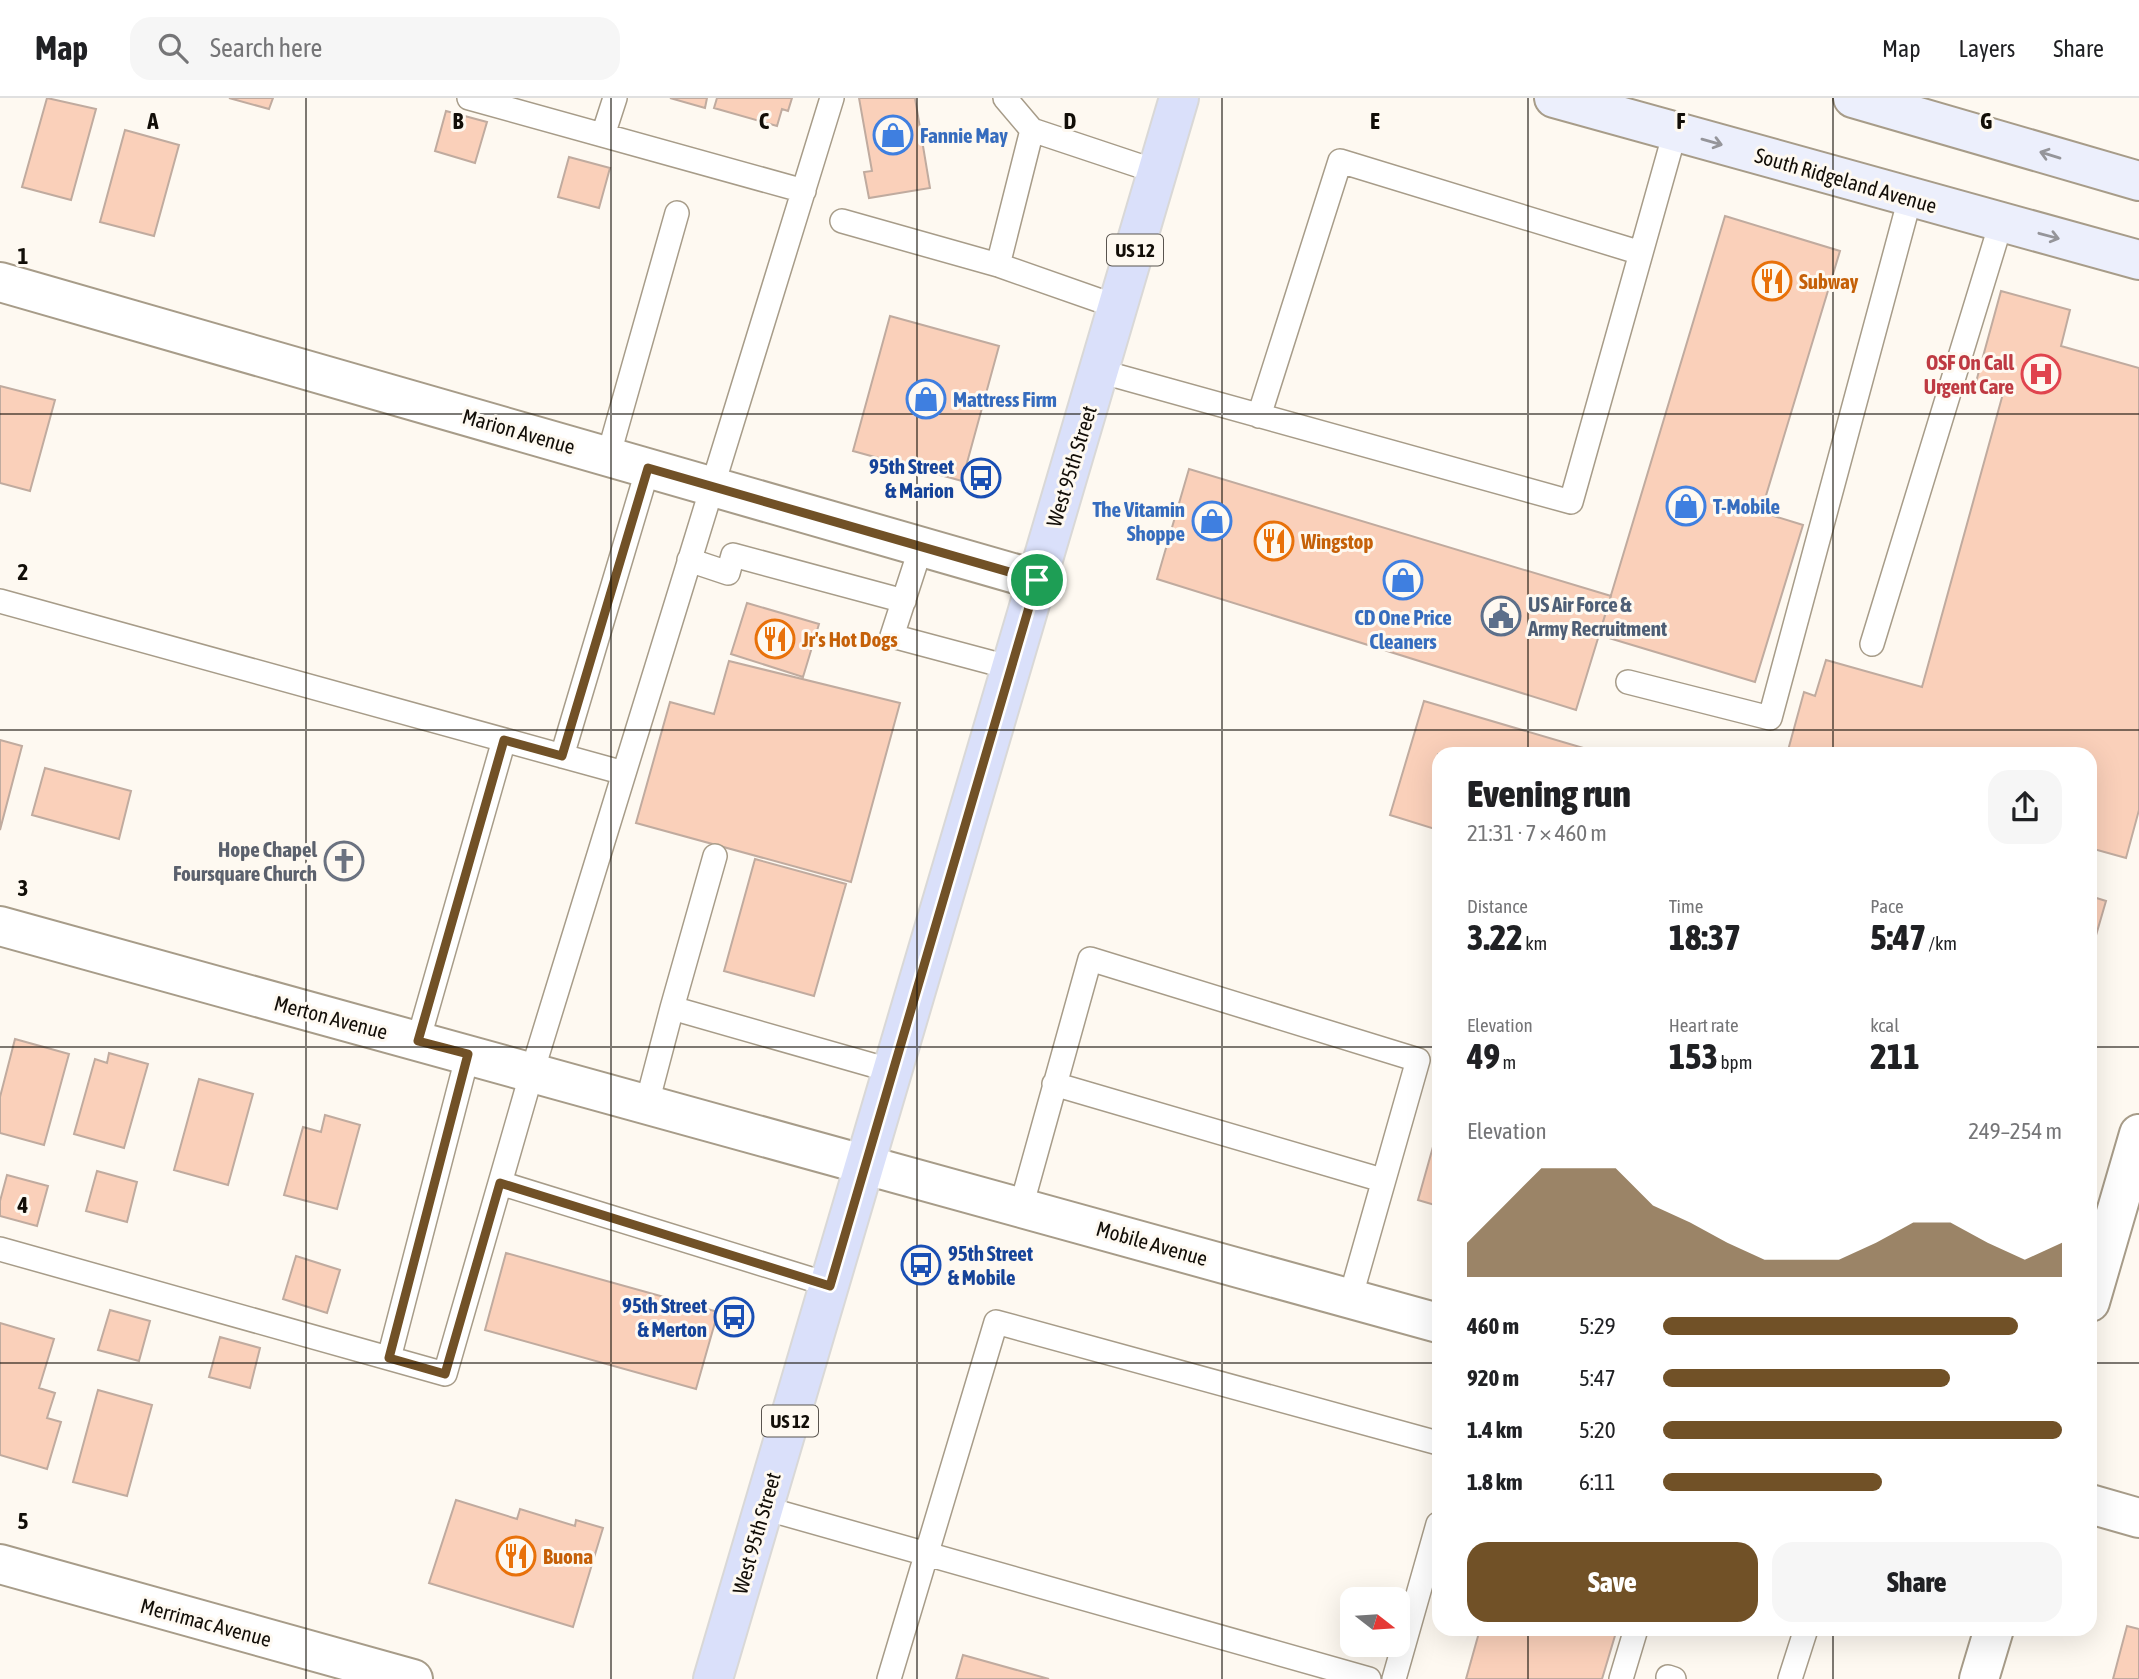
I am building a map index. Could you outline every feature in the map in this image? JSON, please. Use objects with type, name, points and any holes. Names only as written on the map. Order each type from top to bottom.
[{"type":"main road","name":"West 95th Street","points":[[713,1679],[1179,98]]},
{"type":"main road","name":"South Ridgeland Avenue","points":[[1554,98],[2139,260]]},
{"type":"main road","points":[[1853,98],[2139,181]]},
{"type":"street","name":"Marion Avenue","points":[[0,282],[1037,580]]},
{"type":"street","name":"Merton Avenue","points":[[0,926],[866,1163]]},
{"type":"street","points":[[2097,1278],[2139,1134]]},
{"type":"street","name":"Mobile Avenue","points":[[866,1163],[1432,1321]]},
{"type":"street","points":[[2097,1506],[2139,1518]]},
{"type":"street","name":"Merrimac Avenue","points":[[0,1564],[413,1679]]},
{"type":"street","points":[[1979,1679],[1992,1636]]},
{"type":"lane","points":[[469,98],[804,191]]},
{"type":"lane","points":[[603,135],[615,98]]},
{"type":"lane","points":[[0,1248],[445,1374],[532,1072],[832,98]]},
{"type":"lane","points":[[1005,98],[1032,130],[1158,172]]},
{"type":"lane","points":[[998,265],[1032,130]]},
{"type":"lane","points":[[1099,371],[1571,502],[1675,132]]},
{"type":"lane","points":[[1259,416],[1340,160],[1642,253]]},
{"type":"lane","points":[[1628,682],[1770,718],[1910,198]]},
{"type":"lane","points":[[608,457],[677,213]]},
{"type":"lane","points":[[842,221],[998,265],[1118,307]]},
{"type":"lane","points":[[1872,644],[2001,223]]},
{"type":"lane","points":[[562,756],[648,468]]},
{"type":"lane","points":[[921,547],[892,636],[1012,668]]},
{"type":"lane","points":[[689,560],[728,573],[733,555],[904,601]]},
{"type":"lane","points":[[0,601],[624,773]]},
{"type":"lane","points":[[418,1041],[504,740]]},
{"type":"lane","points":[[647,1103],[715,856]]},
{"type":"lane","points":[[1021,1206],[1090,959],[1428,1058],[1382,1180],[1350,1299]]},
{"type":"lane","points":[[672,1008],[893,1071]]},
{"type":"lane","points":[[389,1358],[468,1054]]},
{"type":"lane","points":[[1054,1084],[1382,1180]]},
{"type":"lane","points":[[500,1183],[830,1286]]},
{"type":"lane","points":[[889,1679],[996,1322],[1432,1441]]},
{"type":"lane","points":[[764,1508],[1369,1679]]},
{"type":"lane","points":[[1394,1679],[1432,1545]]},
{"type":"lane","points":[[1621,1679],[1634,1636]]},
{"type":"lane","points":[[1790,1679],[1804,1636]]},
{"type":"building","points":[[47,98],[96,109],[71,200],[22,187]]},
{"type":"building","points":[[229,98],[273,98],[269,109]]},
{"type":"building","points":[[670,98],[707,98],[705,108]]},
{"type":"building","points":[[717,98],[792,98],[788,111],[782,109],[777,126],[714,108]]},
{"type":"building","name":"Fannie May","points":[[859,98],[915,98],[930,188],[869,198],[864,172],[872,171]]},
{"type":"building","points":[[446,111],[487,122],[475,163],[435,151]]},
{"type":"building","points":[[125,130],[179,145],[154,236],[100,222]]},
{"type":"building","points":[[569,157],[610,168],[599,208],[558,197]]},
{"type":"building","points":[[1725,216],[1840,251],[1761,512],[1803,525],[1755,682],[1599,635]]},
{"type":"building","points":[[2001,291],[2070,310],[2061,346],[2139,368],[2139,810],[2126,858],[2097,850],[2097,747],[1789,747],[1804,692],[1815,696],[1826,660],[1922,687],[2004,390],[1976,382]]},
{"type":"building","name":"Mattress Firm","points":[[890,316],[999,346],[962,481],[853,451]]},
{"type":"building","points":[[0,386],[55,400],[30,491],[0,483]]},
{"type":"building","points":[[1189,469],[1611,596],[1576,710],[1157,579]]},
{"type":"building","name":"Jr's Hot Dogs","points":[[747,603],[819,624],[803,677],[731,654]]},
{"type":"building","points":[[729,661],[900,703],[851,882],[636,823],[670,702],[714,714]]},
{"type":"building","points":[[1424,701],[1580,747],[1432,747],[1432,828],[1390,815]]},
{"type":"building","points":[[0,740],[22,746],[0,830]]},
{"type":"building","points":[[45,768],[131,791],[119,839],[32,815]]},
{"type":"building","points":[[755,859],[846,884],[814,996],[724,971]]},
{"type":"building","points":[[2097,898],[2106,901],[2097,932]]},
{"type":"building","points":[[15,1039],[69,1054],[44,1145],[0,1133],[0,1097]]},
{"type":"building","points":[[109,1053],[148,1064],[124,1148],[74,1134],[95,1059],[107,1063]]},
{"type":"building","points":[[199,1079],[253,1094],[228,1185],[174,1170]]},
{"type":"building","points":[[325,1115],[360,1125],[337,1209],[284,1195],[303,1127],[321,1132]]},
{"type":"building","points":[[1432,1150],[1432,1204],[1418,1200]]},
{"type":"building","points":[[97,1171],[137,1182],[127,1222],[86,1211]]},
{"type":"building","points":[[7,1175],[48,1186],[37,1226],[0,1216],[0,1201]]},
{"type":"building","points":[[506,1253],[718,1312],[696,1389],[485,1330]]},
{"type":"building","points":[[296,1256],[340,1270],[327,1313],[283,1299]]},
{"type":"building","points":[[110,1310],[150,1321],[139,1361],[98,1350]]},
{"type":"building","points":[[0,1323],[54,1339],[39,1388],[55,1393],[47,1418],[61,1422],[47,1469],[0,1455]]},
{"type":"building","points":[[220,1337],[260,1348],[250,1388],[209,1377]]},
{"type":"building","points":[[98,1390],[152,1405],[127,1496],[73,1482]]},
{"type":"building","name":"Buona","points":[[456,1500],[517,1519],[520,1509],[575,1526],[576,1520],[603,1528],[573,1627],[429,1583]]},
{"type":"building","points":[[2127,1626],[2139,1629],[2139,1679],[2113,1679]]},
{"type":"building","points":[[1478,1636],[1615,1636],[1602,1679],[1466,1679]]},
{"type":"building","points":[[963,1655],[1049,1679],[956,1679]]},
{"type":"place","name":"Fannie May","points":[[893,135]]},
{"type":"place","name":"Subway","points":[[1772,281]]},
{"type":"place","name":"OSF On Call Urgent Care","points":[[2041,374]]},
{"type":"place","name":"Mattress Firm","points":[[926,399]]},
{"type":"place","name":"95th Street & Marion","points":[[981,478]]},
{"type":"place","name":"T-Mobile","points":[[1686,506]]},
{"type":"place","name":"The Vitamin Shoppe","points":[[1212,521]]},
{"type":"place","name":"Wingstop","points":[[1274,541]]},
{"type":"place","name":"CD One Price Cleaners","points":[[1403,580]]},
{"type":"place","name":"US Air Force & Army Recruitment","points":[[1501,616]]},
{"type":"place","name":"Jr's Hot Dogs","points":[[775,639]]},
{"type":"place","name":"Hope Chapel Foursquare Church","points":[[344,861]]},
{"type":"place","name":"95th Street & Mobile","points":[[921,1265]]},
{"type":"place","name":"95th Street & Merton","points":[[734,1317]]},
{"type":"place","name":"Buona","points":[[516,1556]]},
{"type":"route","points":[[648,468],[1037,580],[830,1286],[500,1183],[445,1374],[389,1358],[468,1054],[418,1041],[504,740],[562,756],[648,468]]}]
